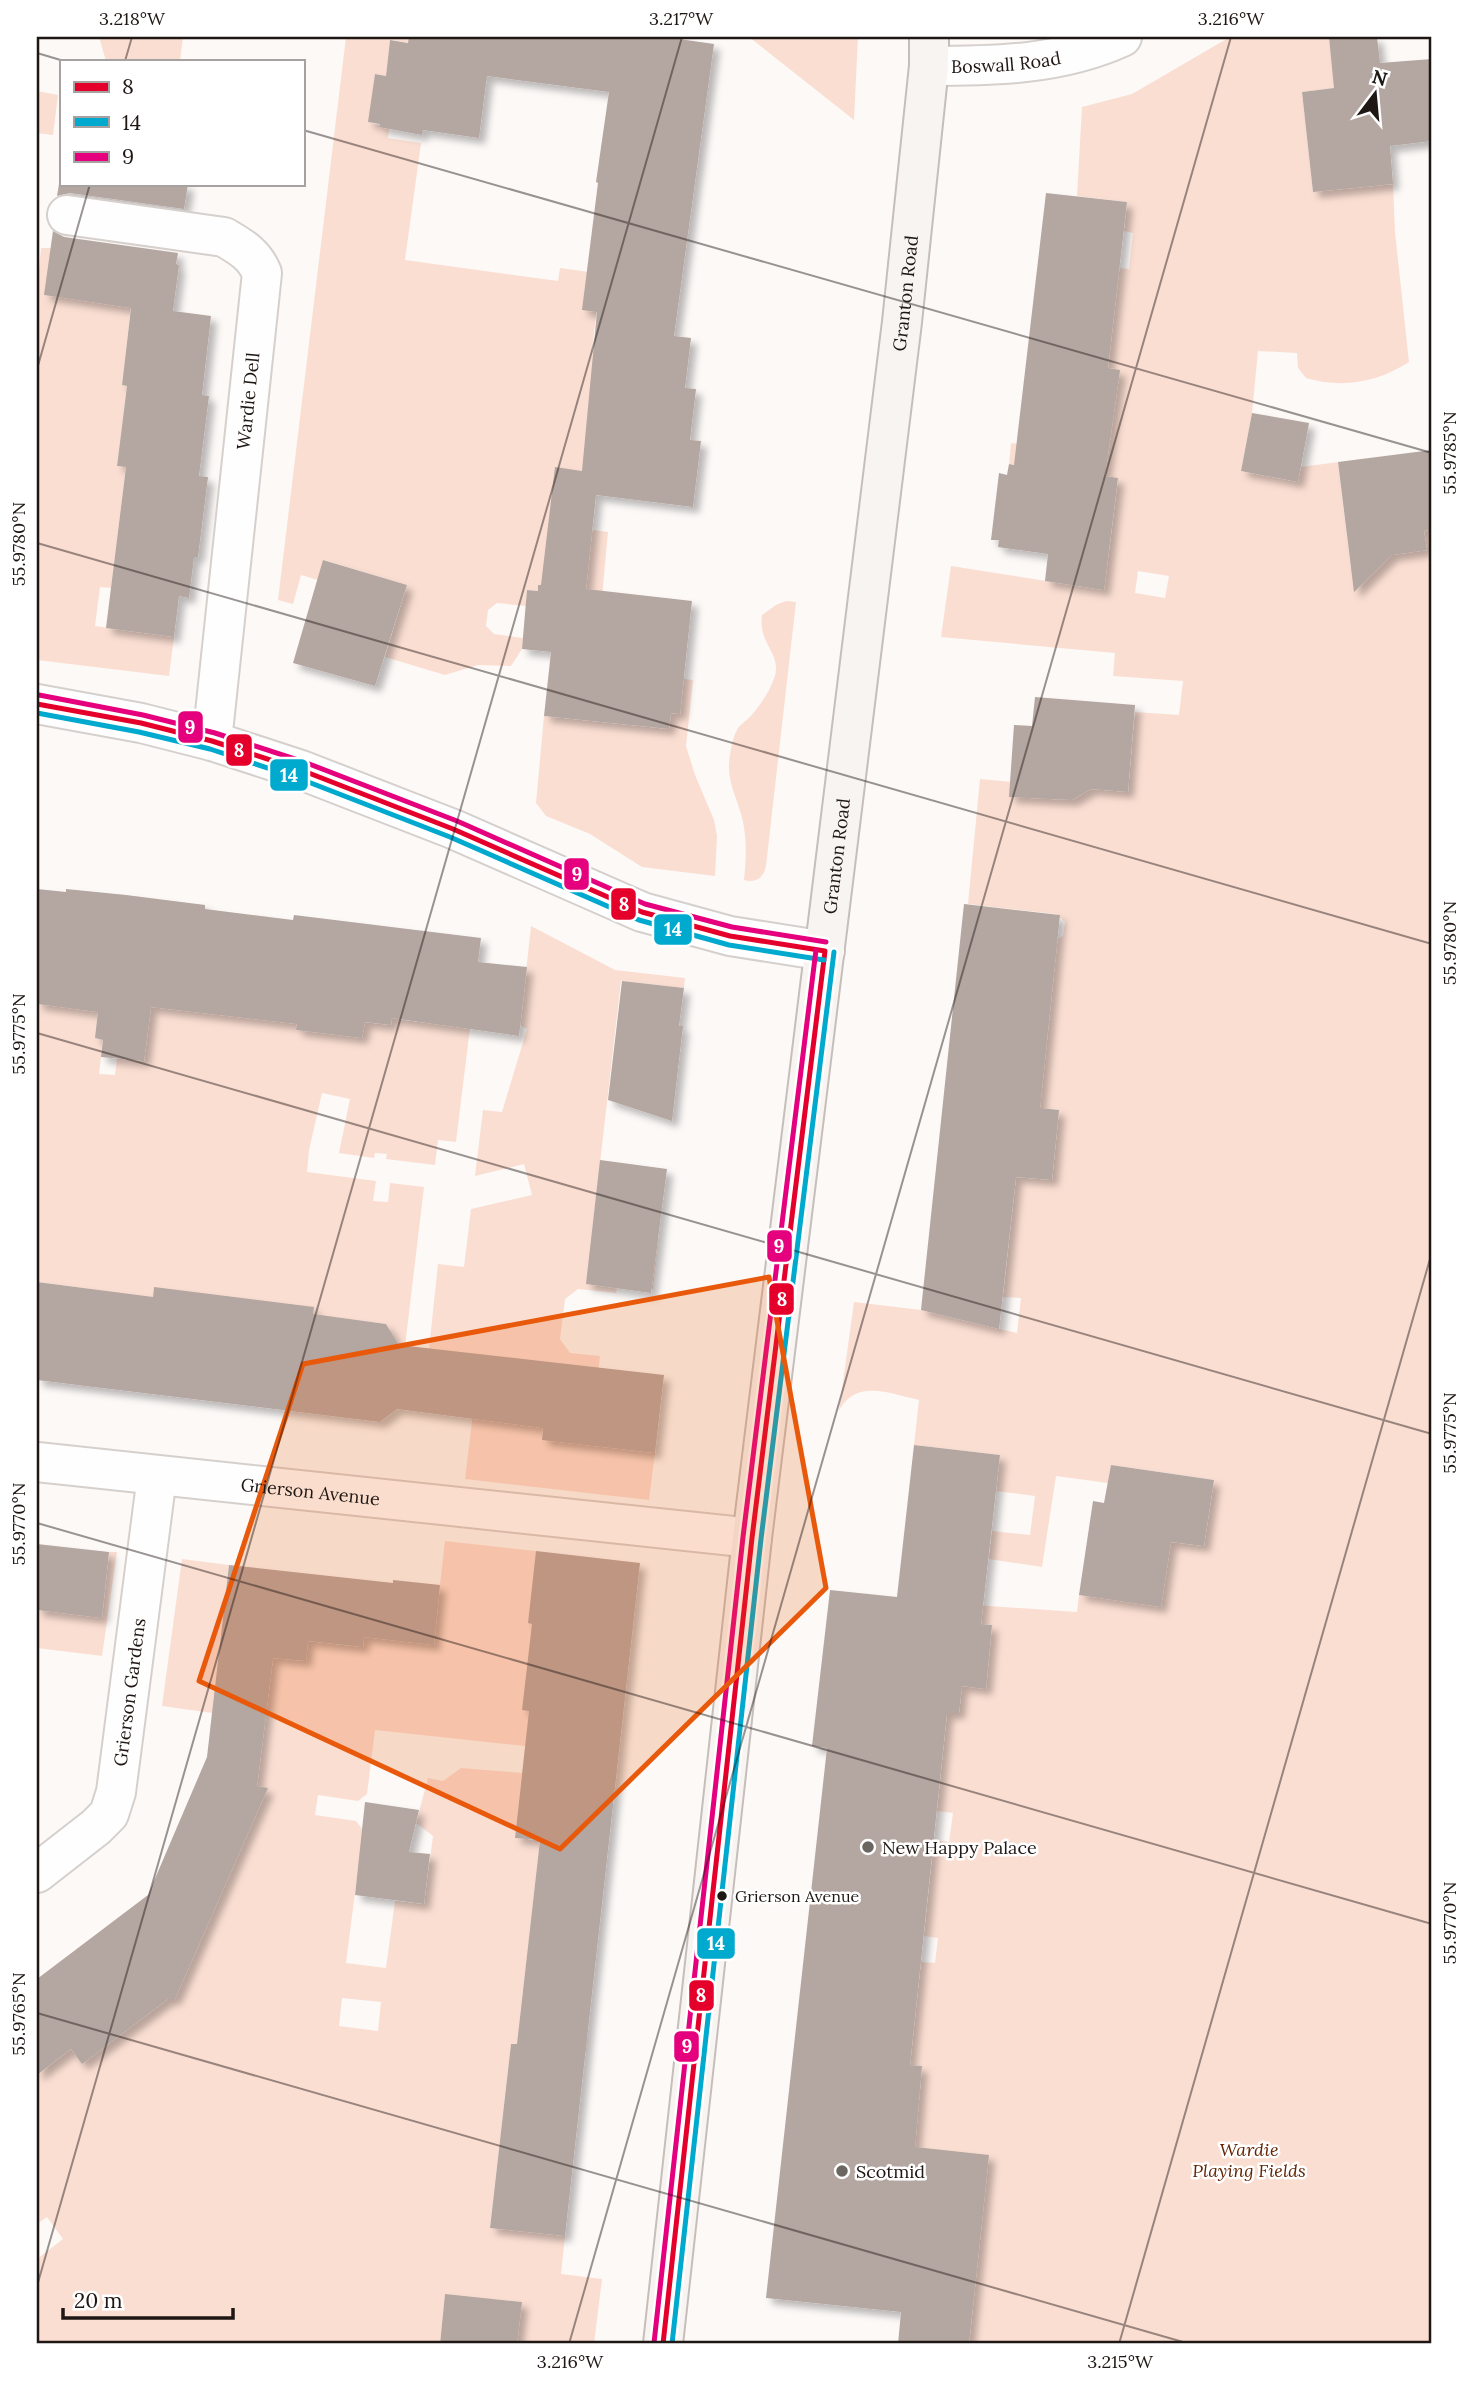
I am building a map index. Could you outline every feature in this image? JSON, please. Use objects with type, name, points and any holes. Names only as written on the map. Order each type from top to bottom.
[{"type":"main road","name":"Granton Road","points":[[663,2344],[752,1538],[902,322],[929,51]]},
{"type":"street","name":"Boswall Road","points":[[929,51],[983,66],[1039,61],[1083,51],[1122,37]]},
{"type":"street","name":"Wardie Dell","points":[[67,215],[223,237],[256,258],[262,273],[212,741]]},
{"type":"street","points":[[37,705],[141,723],[212,741],[302,770],[441,824],[642,912],[730,936],[825,951]]},
{"type":"street","name":"Grierson Avenue","points":[[37,1462],[752,1538]]},
{"type":"street","name":"Grierson Gardens","points":[[37,1873],[96,1828],[109,1814],[116,1792],[157,1476]]},
{"type":"highlighted area","points":[[769,1277],[826,1588],[560,1849],[199,1681],[303,1364]]},
{"type":"green space","points":[[99,37],[183,37],[180,60],[106,60]]},
{"type":"green space","points":[[346,37],[413,37],[412,43],[390,40],[386,76],[375,74],[369,122],[389,129],[388,138],[421,143],[405,260],[558,281],[560,268],[681,285],[598,299],[592,350],[619,355],[630,476],[555,468],[578,528],[608,532],[602,597],[538,586],[538,591],[527,590],[526,606],[497,603],[488,610],[486,626],[494,634],[523,638],[522,649],[511,666],[478,665],[445,675],[385,657],[407,585],[324,560],[318,580],[301,575],[293,604],[278,600]]},
{"type":"green space","points":[[749,37],[858,37],[854,120]]},
{"type":"green space","name":"Wardie Playing Fields","points":[[1230,37],[1329,37],[1335,88],[1302,92],[1313,191],[1393,184],[1395,232],[1409,362],[1373,379],[1333,383],[1306,378],[1298,368],[1297,353],[1258,351],[1252,413],[1241,471],[1298,482],[1301,467],[1338,462],[1351,569],[1389,549],[1404,553],[1426,545],[1424,531],[1432,529],[1432,2344],[969,2344],[974,2295],[901,2146],[920,2091],[922,2066],[910,2065],[921,1962],[935,1963],[938,1938],[924,1936],[934,1840],[949,1842],[953,1813],[937,1811],[947,1713],[959,1713],[961,1696],[950,1685],[986,1688],[992,1625],[959,1621],[961,1604],[1077,1612],[1079,1595],[1171,1542],[1204,1546],[1214,1480],[1111,1465],[1108,1483],[1056,1476],[1042,1567],[989,1559],[992,1531],[1030,1535],[1035,1496],[996,1491],[1000,1455],[914,1445],[919,1400],[886,1392],[864,1391],[846,1401],[839,1411],[854,1302],[921,1310],[1017,1333],[1021,1298],[1003,1297],[1016,1177],[1052,1180],[1059,1110],[1023,1107],[1047,1039],[1054,941],[1063,936],[1065,922],[1056,914],[968,904],[980,779],[1012,782],[1049,792],[1057,799],[1072,800],[1081,795],[1081,788],[1128,792],[1135,712],[1179,715],[1183,681],[1113,676],[1115,653],[941,637],[951,566],[1091,588],[1109,552],[1118,478],[1009,464],[1011,443],[1039,447],[1119,370],[1108,368],[1119,268],[1129,269],[1133,233],[1124,231],[1127,202],[1077,196],[1082,107],[1132,94]],"holes":[[[1138,571],[1169,576],[1165,598],[1135,593]]]},
{"type":"green space","points":[[37,91],[58,95],[53,135],[37,133]]},
{"type":"green space","points":[[41,248],[51,248],[45,295],[131,306],[122,385],[127,386],[117,466],[126,467],[111,588],[100,587],[95,626],[174,637],[169,676],[37,660],[37,292]]},
{"type":"green space","points":[[786,601],[796,602],[766,866],[761,877],[748,881],[744,880],[745,836],[730,779],[730,755],[738,728],[761,703],[775,676],[775,660],[763,633],[762,615]]},
{"type":"green space","points":[[674,678],[693,680],[686,746],[714,820],[717,836],[715,876],[642,867],[590,834],[546,816],[536,803],[544,716],[669,729],[671,713],[680,714]]},
{"type":"green space","points":[[251,915],[270,917],[260,998],[300,1004],[297,1030],[324,1033],[364,1022],[391,1025],[394,997],[404,998],[402,1020],[428,1023],[475,987],[456,1142],[438,1140],[435,1165],[386,1159],[387,1154],[375,1153],[374,1158],[339,1153],[350,1099],[322,1093],[309,1150],[307,1172],[376,1181],[373,1201],[388,1202],[390,1183],[424,1187],[404,1355],[386,1324],[325,1316],[318,1319],[154,1288],[149,1328],[94,1387],[78,1385],[90,1289],[37,1282],[37,1004],[52,1006],[54,985],[107,992],[95,1038],[103,1040],[99,1074],[115,1075],[117,1058],[144,1061],[150,1007],[245,966]]},
{"type":"green space","points":[[531,926],[615,970],[685,978],[684,988],[621,981],[592,1232],[658,1241],[653,1289],[618,1285],[616,1293],[578,1289],[565,1299],[560,1339],[570,1353],[600,1356],[596,1392],[548,1386],[542,1439],[655,1453],[649,1500],[465,1479],[480,1355],[429,1349],[438,1264],[464,1267],[471,1209],[532,1195],[524,1164],[475,1176],[483,1110],[502,1112],[527,1029],[494,1013],[522,1009]]},
{"type":"green space","points":[[445,1541],[536,1551],[565,1628],[552,1749],[375,1730],[367,1794],[358,1801],[318,1795],[315,1815],[356,1821],[363,1830],[346,1963],[386,1968],[395,1901],[424,1904],[433,1836],[416,1823],[428,1778],[443,1781],[461,1768],[522,1773],[515,1838],[540,1840],[519,2027],[588,2035],[586,2052],[511,2044],[490,2227],[565,2236],[561,2274],[602,2279],[594,2344],[517,2344],[521,2302],[445,2295],[440,2344],[37,2344],[37,2259],[63,2239],[47,2217],[37,2224],[37,2075],[71,2049],[82,2063],[194,1789],[263,1738],[210,1732],[212,1713],[162,1706],[182,1559],[229,1565],[219,1651],[305,1661],[308,1641],[363,1647],[370,1581],[433,1645]],"holes":[[[342,1998],[381,2002],[378,2031],[339,2026]]]},
{"type":"green space","points":[[109,1552],[117,1552],[102,1656],[37,1648],[37,1610],[102,1617]]},
{"type":"building","points":[[409,37],[665,37],[714,44],[674,336],[691,338],[685,388],[696,389],[690,440],[701,441],[693,507],[596,495],[586,589],[692,601],[680,714],[671,713],[669,729],[544,716],[551,652],[522,649],[527,590],[538,591],[538,585],[541,585],[555,467],[582,471],[597,312],[582,310],[609,92],[487,76],[479,138],[423,130],[422,135],[379,127],[380,124],[368,122],[375,74],[386,76],[390,40],[408,43]]},
{"type":"building","points":[[1329,37],[1377,37],[1380,63],[1432,59],[1432,141],[1390,146],[1393,184],[1313,192],[1302,92],[1334,88]]},
{"type":"building","points":[[59,184],[188,186],[184,209],[70,193],[57,196]]},
{"type":"building","points":[[1046,193],[1127,202],[1108,368],[1120,370],[1105,476],[1118,478],[1104,590],[1045,581],[1048,554],[998,547],[999,540],[991,540],[999,473],[1007,475],[1009,464],[1014,465]]},
{"type":"building","points":[[53,231],[64,237],[178,253],[173,311],[211,316],[202,395],[209,396],[199,476],[208,477],[198,557],[194,557],[189,598],[179,596],[174,637],[106,628],[126,467],[117,466],[127,386],[122,385],[131,308],[44,295]]},
{"type":"building","points":[[1252,413],[1309,423],[1298,482],[1241,471]]},
{"type":"building","points":[[1432,450],[1432,529],[1424,531],[1427,550],[1392,555],[1354,592],[1338,462]]},
{"type":"building","points":[[323,560],[407,585],[375,686],[293,663]]},
{"type":"building","points":[[1035,697],[1135,705],[1128,792],[1091,789],[1072,800],[1009,797],[1014,725],[1032,726]]},
{"type":"building","points":[[37,889],[126,895],[205,905],[205,909],[293,920],[294,915],[481,938],[478,962],[527,967],[519,1036],[392,1018],[391,1025],[365,1022],[362,1038],[296,1030],[297,1024],[151,1007],[144,1061],[101,1057],[103,1040],[95,1038],[98,1012],[37,1004]]},
{"type":"building","points":[[964,904],[1060,915],[1040,1108],[1059,1110],[1052,1180],[1016,1177],[999,1329],[921,1310]]},
{"type":"building","points":[[622,981],[684,988],[679,1026],[683,1026],[672,1121],[608,1100]]},
{"type":"building","points":[[600,1160],[667,1169],[651,1293],[586,1284]]},
{"type":"building","points":[[37,1282],[153,1297],[154,1287],[314,1307],[313,1314],[386,1324],[399,1345],[664,1375],[655,1453],[542,1440],[543,1428],[397,1409],[380,1422],[37,1380]]},
{"type":"building","points":[[914,1445],[1000,1455],[981,1624],[992,1625],[986,1689],[962,1686],[959,1713],[947,1713],[910,2065],[922,2066],[915,2147],[989,2155],[969,2344],[898,2344],[901,2312],[766,2298],[827,1748],[812,1746],[830,1590],[897,1597]]},
{"type":"building","points":[[1111,1465],[1214,1480],[1204,1546],[1171,1542],[1161,1607],[1079,1595],[1093,1501],[1104,1503]]},
{"type":"building","points":[[37,1544],[109,1552],[102,1618],[37,1610]]},
{"type":"building","points":[[536,1551],[640,1563],[565,2236],[490,2228],[511,2044],[517,2044],[540,1840],[515,1838],[529,1711],[522,1710],[532,1624],[528,1623]]},
{"type":"building","points":[[229,1565],[393,1583],[393,1580],[440,1585],[434,1645],[364,1637],[363,1647],[308,1641],[306,1661],[273,1658],[257,1786],[268,1788],[175,1999],[168,1999],[82,2064],[71,2049],[37,2075],[37,1979],[148,1895],[207,1757]]},
{"type":"building","points":[[365,1802],[419,1810],[409,1852],[430,1854],[424,1904],[355,1895]]},
{"type":"building","points":[[445,2294],[522,2302],[517,2344],[440,2344]]},
{"type":"transit line","name":"9","points":[[39,695],[143,715],[215,733],[304,762],[457,821],[645,904],[732,927],[826,942]]},
{"type":"transit line","name":"8","points":[[37,704],[141,723],[212,741],[301,770],[453,829],[642,912],[730,936],[825,951]]},
{"type":"transit line","name":"14","points":[[37,713],[139,732],[210,749],[298,778],[450,837],[639,920],[729,945],[824,960]]},
{"type":"transit line","name":"9","points":[[654,2343],[743,1537],[816,950]]},
{"type":"transit line","name":"8","points":[[663,2344],[752,1538],[825,951]]},
{"type":"transit line","name":"14","points":[[672,2344],[761,1539],[834,952]]},
{"type":"place","name":"New Happy Palace","points":[[868,1847]]},
{"type":"place","name":"Grierson Avenue","points":[[722,1896]]},
{"type":"place","name":"Scotmid","points":[[842,2171]]}]
